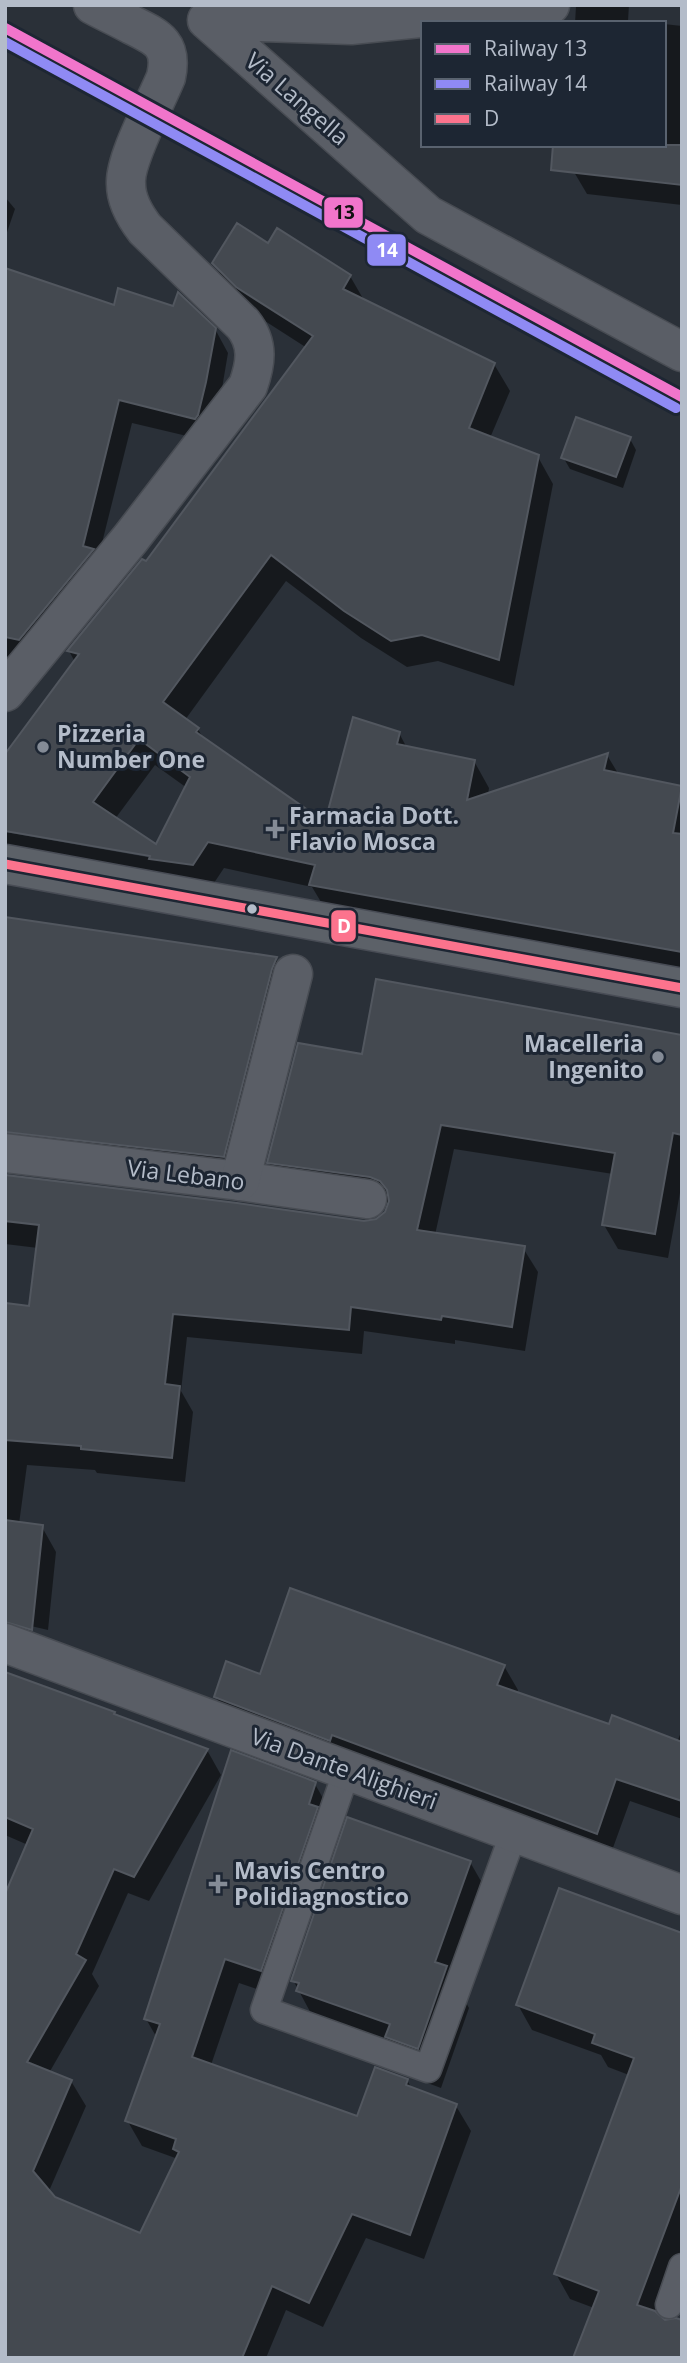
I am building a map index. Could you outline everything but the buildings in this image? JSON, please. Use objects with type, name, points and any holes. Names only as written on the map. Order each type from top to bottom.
[{"type":"main road","points":[[5,864],[682,988]]},
{"type":"street","points":[[10,678],[131,538],[248,386],[256,359],[250,332],[145,229],[134,214],[125,184],[128,166],[166,77],[169,63],[162,43],[153,35],[93,5]]},
{"type":"street","name":"Via Langella","points":[[201,10],[351,26],[550,5]]},
{"type":"street","name":"Via Langella","points":[[201,10],[428,215],[682,352]]},
{"type":"street","points":[[240,1181],[293,974]]},
{"type":"street","name":"Via Lebano","points":[[5,1153],[367,1199]]},
{"type":"street","name":"Via Dante Alighieri","points":[[5,1643],[682,1895]]},
{"type":"lane","points":[[347,1770],[264,2010],[428,2069],[514,1832]]},
{"type":"lane","points":[[668,2305],[682,2267]]},
{"type":"rail line","name":"13","points":[[5,28],[682,397]]},
{"type":"rail line","name":"14","points":[[5,42],[676,408]]},
{"type":"transit line","name":"D","points":[[5,864],[682,988]]},
{"type":"place","name":"Pizzeria Number One","points":[[43,747]]},
{"type":"place","name":"Farmacia Dott. Flavio Mosca","points":[[275,829]]},
{"type":"place","name":"Macelleria Ingenito","points":[[658,1057]]},
{"type":"place","name":"Mavis Centro Polidiagnostico","points":[[218,1884]]}]
